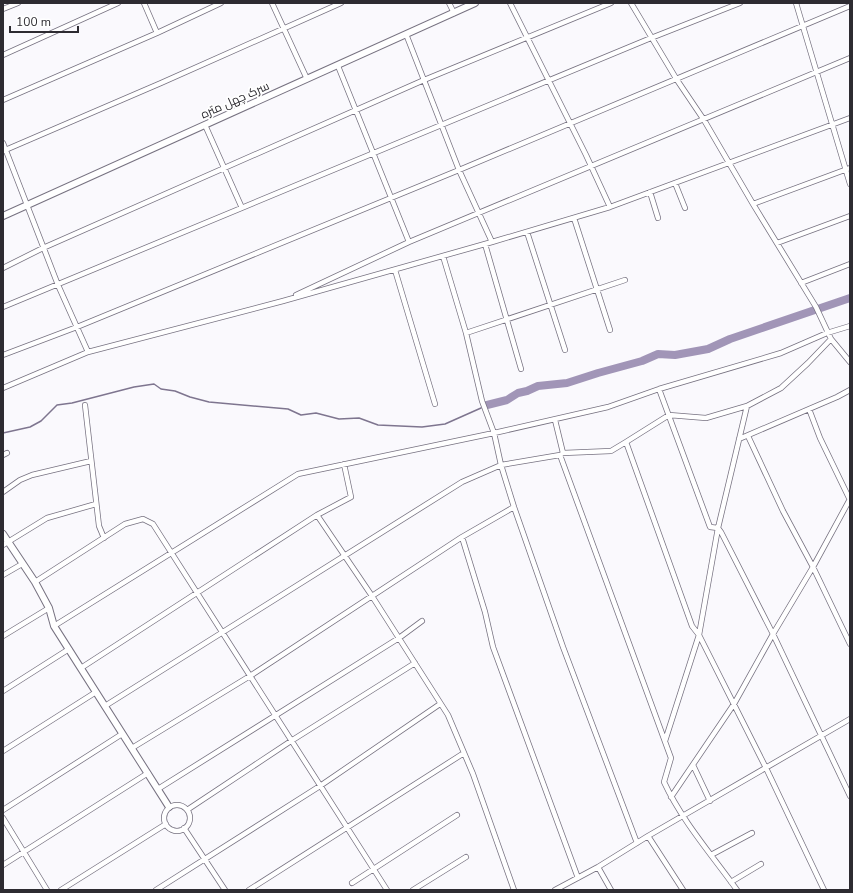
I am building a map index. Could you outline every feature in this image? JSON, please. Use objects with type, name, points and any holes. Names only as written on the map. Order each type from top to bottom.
[{"type":"street","points":[[3,9],[18,3]]},
{"type":"street","points":[[3,55],[118,3]]},
{"type":"street","points":[[144,3],[157,34]]},
{"type":"street","points":[[3,100],[157,34],[220,3]]},
{"type":"street","points":[[272,3],[307,79]]},
{"type":"street","points":[[4,150],[341,3]]},
{"type":"street","points":[[449,3],[454,13]]},
{"type":"street","name":"سرک چهل متره","points":[[3,216],[476,3]]},
{"type":"street","points":[[510,3],[610,207]]},
{"type":"street","points":[[3,268],[43,248],[356,109],[610,3]]},
{"type":"street","points":[[631,3],[677,80],[704,120],[776,243],[816,306],[831,339],[849,359]]},
{"type":"street","points":[[3,307],[549,80],[740,3]]},
{"type":"street","points":[[796,3],[832,124],[848,169],[850,184]]},
{"type":"street","points":[[3,355],[77,327],[459,170],[677,80],[850,6]]},
{"type":"street","points":[[406,34],[459,170],[492,242]]},
{"type":"street","points":[[283,302],[409,242],[850,58]]},
{"type":"street","points":[[338,66],[409,242]]},
{"type":"street","points":[[3,388],[88,352],[283,302],[610,207],[850,118]]},
{"type":"street","points":[[205,126],[242,208]]},
{"type":"street","points":[[3,143],[4,150],[58,285],[88,352]]},
{"type":"street","points":[[753,204],[848,169]]},
{"type":"street","points":[[675,183],[685,208]]},
{"type":"street","points":[[650,192],[658,218]]},
{"type":"street","points":[[776,243],[850,216]]},
{"type":"street","points":[[574,218],[610,330]]},
{"type":"street","points":[[527,232],[565,350]]},
{"type":"street","points":[[485,244],[521,369]]},
{"type":"street","points":[[443,256],[466,333],[482,401],[494,433],[501,465],[514,507],[563,647],[637,843]]},
{"type":"street","points":[[801,282],[850,264]]},
{"type":"street","points":[[395,270],[436,404]]},
{"type":"street","points":[[466,333],[507,321],[625,280]]},
{"type":"street","points":[[54,626],[170,552],[298,474],[555,420],[608,407],[659,389],[780,352],[827,332],[850,326]]},
{"type":"street","points":[[105,706],[462,482],[501,465],[561,454],[611,451],[669,416],[706,418],[747,406],[781,388],[831,339]]},
{"type":"street","points":[[659,389],[710,527],[718,528],[721,532],[773,634],[850,796]]},
{"type":"street","points":[[739,439],[850,390]]},
{"type":"street","points":[[85,405],[99,526],[104,538]]},
{"type":"street","points":[[665,741],[699,635],[718,528],[747,406]]},
{"type":"street","points":[[671,798],[734,704],[850,500],[820,438],[808,409]]},
{"type":"street","points":[[555,420],[561,454],[671,758],[664,782],[671,798],[737,890]]},
{"type":"street","points":[[748,436],[783,511],[813,567],[850,644]]},
{"type":"street","points":[[626,442],[692,626],[699,635],[734,704],[824,890]]},
{"type":"street","points":[[3,492],[20,480],[32,475],[91,461]]},
{"type":"street","points":[[80,668],[317,515],[351,497],[344,464]]},
{"type":"street","points":[[6,544],[48,518],[96,504]]},
{"type":"street","points":[[132,748],[250,676],[462,538],[514,507]]},
{"type":"street","points":[[317,515],[372,596],[448,715],[464,752],[514,890]]},
{"type":"street","points":[[34,582],[125,524],[143,519],[153,524],[387,890]]},
{"type":"street","points":[[3,534],[6,544],[22,564],[49,608],[54,626],[169,807]]},
{"type":"street","points":[[462,538],[485,612],[493,647],[578,878]]},
{"type":"street","points":[[3,575],[22,564]]},
{"type":"street","points":[[3,636],[49,608]]},
{"type":"street","points":[[158,789],[399,638],[422,621]]},
{"type":"street","points":[[3,691],[69,649]]},
{"type":"street","points":[[187,810],[291,741],[415,663]]},
{"type":"street","points":[[3,751],[96,692]]},
{"type":"street","points":[[156,890],[204,858],[320,786],[440,704]]},
{"type":"street","points":[[555,890],[598,867],[648,836],[684,817],[850,719]]},
{"type":"street","points":[[3,810],[122,734]]},
{"type":"street","points":[[249,890],[464,752]]},
{"type":"street","points":[[693,765],[710,801]]},
{"type":"street","points":[[3,865],[148,773]]},
{"type":"street","points":[[178,805],[187,810],[189,821],[184,828],[173,830],[166,824],[164,815],[169,807],[178,805]]},
{"type":"street","points":[[352,883],[457,814]]},
{"type":"street","points":[[3,818],[47,890]]},
{"type":"street","points":[[60,890],[166,824]]},
{"type":"street","points":[[184,828],[225,890]]},
{"type":"street","points":[[711,854],[752,833]]},
{"type":"street","points":[[648,836],[683,890]]},
{"type":"street","points":[[414,890],[466,857]]},
{"type":"street","points":[[732,882],[761,864]]},
{"type":"street","points":[[598,867],[611,890]]},
{"type":"waterway","points":[[487,405],[507,400],[518,393],[538,386],[567,383],[642,361],[658,354],[675,355],[708,349],[730,339],[850,298]]},
{"type":"waterway","points":[[3,433],[30,427],[41,421],[57,405],[72,403],[134,387],[154,384],[161,389],[175,391],[209,402],[288,409],[301,415],[316,413],[339,419],[359,418],[378,425],[422,427],[445,424],[481,408]]}]
